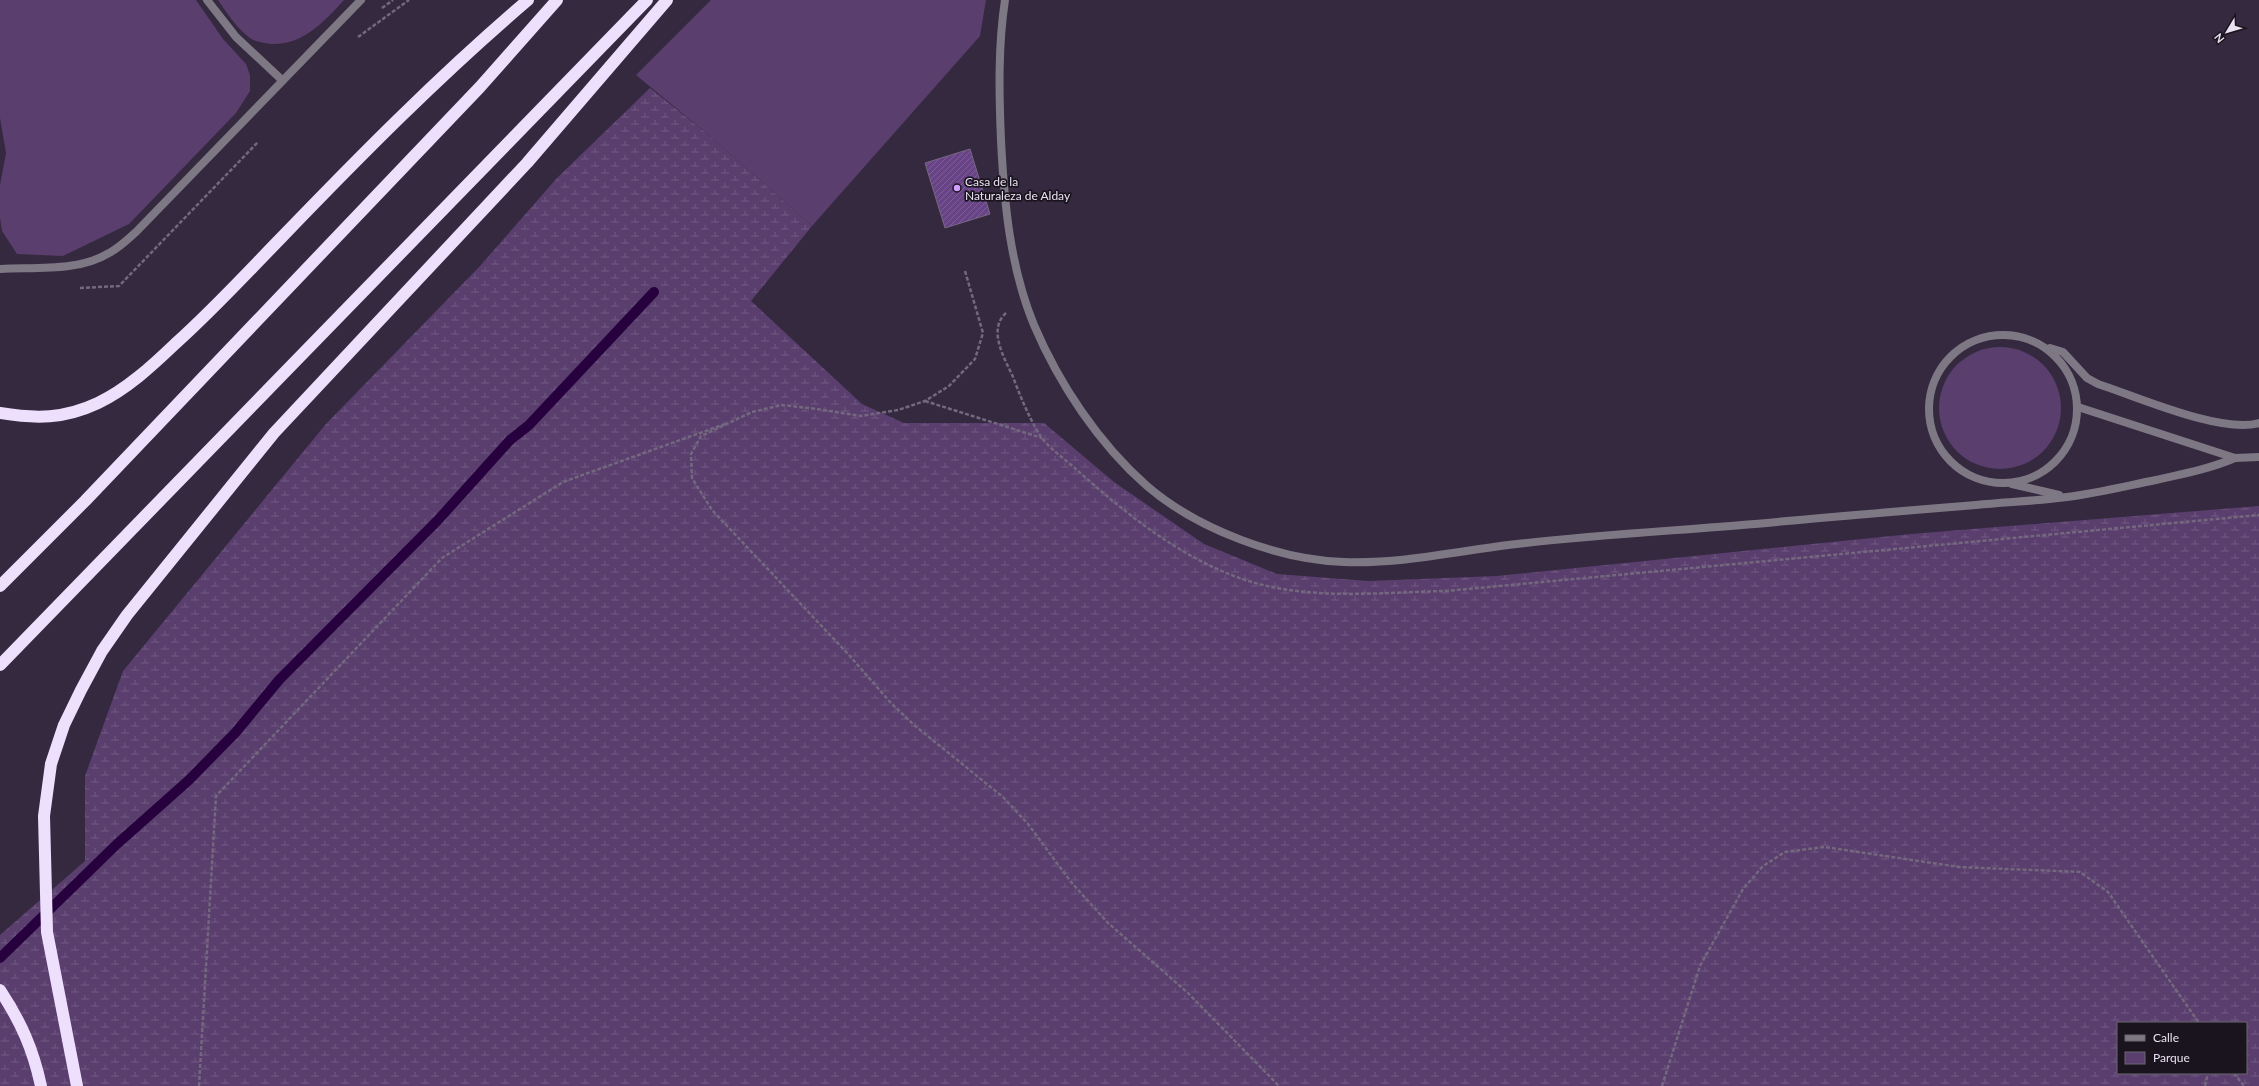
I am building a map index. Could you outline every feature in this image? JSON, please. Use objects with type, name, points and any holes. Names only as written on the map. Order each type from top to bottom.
[{"type":"highway","points":[[0,413],[30,418],[65,415],[99,402],[146,372],[201,321],[363,154],[494,29],[528,0]]},
{"type":"highway","points":[[0,586],[85,501],[480,87],[557,0]]},
{"type":"highway","points":[[0,665],[647,0]]},
{"type":"highway","points":[[77,1086],[47,932],[44,816],[51,764],[64,725],[95,664],[127,615],[274,432],[527,163],[667,0]]},
{"type":"highway","points":[[0,990],[19,1018],[37,1066],[41,1086]]},
{"type":"street","points":[[207,0],[236,37],[282,80]]},
{"type":"street","points":[[0,269],[70,265],[98,259],[109,254],[136,232],[361,0]]},
{"type":"street","points":[[1005,0],[1000,49],[999,105],[1003,180],[1008,230],[1020,281],[1034,324],[1069,390],[1106,443],[1126,467],[1150,489],[1175,506],[1226,534],[1284,554],[1343,562],[1368,562],[1406,559],[1513,544],[2068,497],[2208,469],[2235,458],[2259,457]]},
{"type":"street","points":[[2068,497],[2009,483],[1980,479],[1953,464],[1943,453],[1930,425],[1928,410],[1934,380],[1951,355],[1976,339],[1989,335],[2017,335],[2063,352],[2088,378],[2098,384],[2209,421],[2233,426],[2259,423]]},
{"type":"street","points":[[2009,483],[2034,477],[2055,463],[2070,443],[2074,432],[2078,407],[2076,390],[2070,375],[2058,358],[2042,345]]},
{"type":"street","points":[[2078,407],[2235,458]]},
{"type":"path","points":[[965,271],[982,333],[975,359],[949,386],[924,401],[898,410],[861,416],[817,409],[782,406],[752,412],[701,436],[691,454],[692,478],[712,510],[849,655],[890,702],[914,725],[1003,797],[1028,824],[1071,882],[1107,922],[1188,993],[1279,1086]]},
{"type":"path","points":[[924,401],[1042,438]]},
{"type":"path","points":[[199,1086],[216,796],[442,558],[563,482],[735,420]]},
{"type":"path","points":[[1662,1086],[1700,966],[1743,889],[1764,866],[1785,852],[1825,847],[1959,867],[2080,872],[2108,892],[2198,1022]]},
{"type":"path","points":[[2205,1086],[2208,1074]]},
{"type":"path","points":[[2235,1074],[2244,1086]]},
{"type":"green space","points":[[0,0],[196,0],[223,39],[246,64],[250,75],[250,91],[236,113],[129,224],[63,256],[17,254],[2,231],[0,218],[0,185],[6,153],[0,118]]},
{"type":"green space","points":[[218,0],[344,0],[320,24],[302,37],[282,44],[270,44],[254,40],[245,34],[232,20]]},
{"type":"green space","points":[[711,0],[986,0],[980,36],[812,226],[705,132],[636,75]]},
{"type":"green space","points":[[650,88],[705,132],[812,226],[751,301],[862,404],[904,423],[1044,423],[1114,482],[1204,544],[1277,574],[1368,581],[1497,576],[1911,534],[2259,506],[2259,1086],[0,1086],[0,935],[85,861],[85,776],[123,671],[326,424],[480,266],[557,178]]},
{"type":"green space","points":[[2000,347],[2023,351],[2034,357],[2043,365],[2051,374],[2057,385],[2061,408],[2057,431],[2051,442],[2043,451],[2034,459],[2023,465],[2000,469],[1977,465],[1966,459],[1957,451],[1949,442],[1943,431],[1939,408],[1943,385],[1949,374],[1957,365],[1966,357],[1977,351]]},
{"type":"building","name":"Casa de la Naturaleza de Alday","points":[[970,149],[990,214],[945,228],[925,163]]},
{"type":"waterway","points":[[0,958],[117,844],[189,780],[236,732],[279,680],[438,520],[510,440],[529,425],[654,292]]},
{"type":"place","name":"Casa de la Naturaleza de Alday","points":[[957,188]]}]
